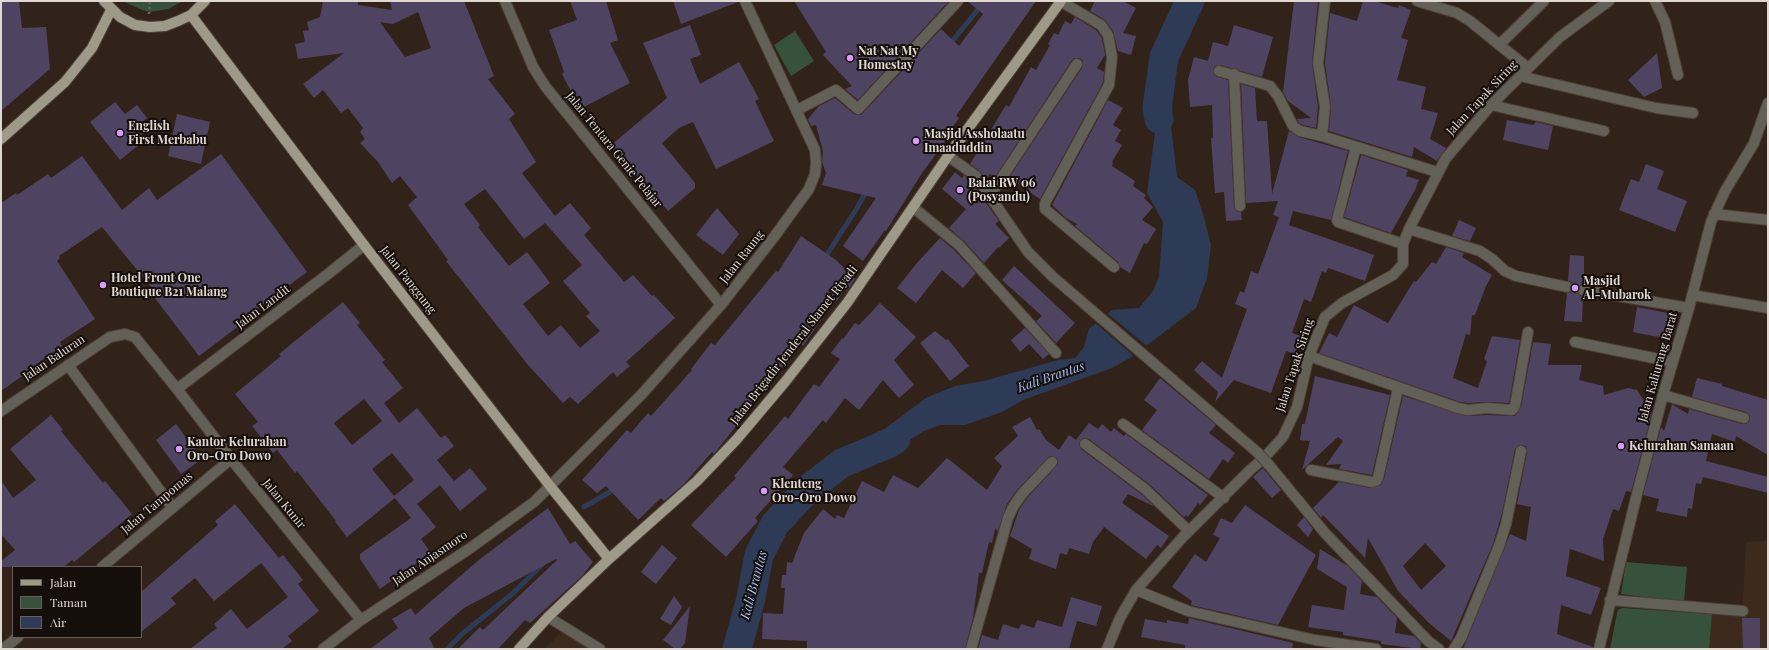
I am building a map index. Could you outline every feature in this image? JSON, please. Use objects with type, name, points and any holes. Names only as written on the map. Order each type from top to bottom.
[{"type":"main road","points":[[104,1],[111,10],[120,17],[135,25],[150,27],[166,26],[191,15],[204,1]]},
{"type":"main road","name":"Jalan Brigadir Jenderal Slamet Riyadi","points":[[519,649],[548,617],[609,559],[697,481],[737,439],[785,382],[847,303],[892,237],[914,208],[948,156],[1061,1]]},
{"type":"main road","points":[[1,139],[65,82],[92,48],[111,10]]},
{"type":"main road","name":"Jalan Panggung","points":[[191,15],[364,245],[550,486],[609,559]]},
{"type":"street","name":"Jalan Tentara Genie Pelajar","points":[[505,1],[533,67],[545,86],[721,305]]},
{"type":"street","name":"Jalan Raung","points":[[550,486],[642,394],[721,305],[804,195],[815,174],[816,163],[814,150],[797,110],[750,15],[745,1]]},
{"type":"street","points":[[797,110],[836,90],[858,109],[958,1]]},
{"type":"street","points":[[1061,1],[1101,25],[1108,35],[1112,57],[1109,85],[1045,203],[1046,209],[1114,267]]},
{"type":"street","points":[[1322,136],[1325,107],[1318,63],[1325,1]]},
{"type":"street","points":[[1417,1],[1457,13],[1470,21],[1528,68]]},
{"type":"street","points":[[1499,45],[1544,1]]},
{"type":"street","name":"Jalan Tapak Siring","points":[[1107,649],[1120,618],[1136,590],[1190,531],[1283,437],[1297,407],[1309,356],[1325,317],[1342,303],[1393,276],[1403,264],[1403,244],[1409,229],[1446,158],[1491,106],[1560,37],[1609,1]]},
{"type":"street","points":[[1655,1],[1666,22],[1678,75]]},
{"type":"street","points":[[989,197],[1077,64]]},
{"type":"street","points":[[1219,71],[1234,74],[1270,86],[1278,96],[1293,126],[1300,131],[1322,136],[1438,172]]},
{"type":"street","points":[[1234,74],[1240,206]]},
{"type":"street","points":[[1520,76],[1656,108],[1693,113]]},
{"type":"street","name":"Jalan Kaliurang Barat","points":[[1599,649],[1610,600],[1663,395],[1689,308],[1714,214],[1725,191],[1754,143],[1768,103]]},
{"type":"street","points":[[1491,106],[1604,131]]},
{"type":"street","points":[[1356,147],[1337,220],[1338,222],[1403,244]]},
{"type":"street","points":[[948,156],[976,176],[1028,252],[1053,277],[1257,452],[1325,533],[1428,641],[1438,649]]},
{"type":"street","points":[[914,208],[959,245],[1056,353]]},
{"type":"street","points":[[1714,214],[1768,220]]},
{"type":"street","points":[[1409,229],[1480,251],[1492,259],[1505,271],[1516,276],[1567,287]]},
{"type":"street","name":"Jalan Landit","points":[[177,388],[364,245]]},
{"type":"street","points":[[1584,290],[1689,308]]},
{"type":"street","points":[[1692,294],[1768,308]]},
{"type":"street","points":[[1309,356],[1398,388],[1468,410],[1487,408],[1512,410],[1515,406],[1528,332]]},
{"type":"street","name":"Jalan Kunir","points":[[125,334],[135,337],[177,388],[231,459],[362,620]]},
{"type":"street","name":"Jalan Baluran","points":[[1,411],[110,337],[125,334]]},
{"type":"street","points":[[1575,342],[1673,362]]},
{"type":"street","points":[[68,365],[172,507]]},
{"type":"street","points":[[1311,470],[1372,482],[1376,481],[1378,478],[1398,388]]},
{"type":"street","points":[[1663,395],[1744,418]]},
{"type":"street","points":[[1123,424],[1224,498]]},
{"type":"street","points":[[1086,444],[1145,488],[1190,531]]},
{"type":"street","points":[[1454,649],[1473,610],[1499,546],[1506,524],[1522,451]]},
{"type":"street","name":"Jalan Tampomas","points":[[103,566],[231,459]]},
{"type":"street","points":[[971,649],[1008,518],[1013,507],[1022,494],[1052,462]]},
{"type":"street","name":"Jalan Anjasmoro","points":[[323,649],[362,620],[469,549],[534,502],[550,486]]},
{"type":"street","points":[[1136,590],[1188,611],[1314,645],[1376,649]]},
{"type":"street","points":[[1610,600],[1744,611]]},
{"type":"street","points":[[548,617],[600,649]]},
{"type":"street","points":[[3,649],[17,638]]},
{"type":"path","points":[[149,14],[150,1]]},
{"type":"shaded area","points":[[1768,541],[1768,649],[1708,649],[1712,614],[1742,617],[1746,542]]},
{"type":"shaded area","points":[[562,632],[594,649],[545,649]]},
{"type":"green space","points":[[123,1],[183,1],[168,9],[150,12]]},
{"type":"green space","points":[[795,31],[814,61],[791,76],[774,45]]},
{"type":"green space","points":[[1626,562],[1687,567],[1684,602],[1621,594]]},
{"type":"green space","points":[[1622,608],[1712,614],[1709,649],[1610,649],[1617,613],[1618,610]]},
{"type":"water","points":[[1155,78],[1174,84],[1171,126],[1177,177],[1195,190],[1211,245],[1207,278],[1196,308],[1130,358],[1112,368],[1023,400],[1002,412],[965,425],[940,425],[924,431],[868,466],[852,444],[886,428],[926,398],[955,386],[984,381],[1058,360],[1075,358],[1084,347],[1089,329],[1112,310],[1139,308],[1153,291],[1159,276],[1163,222],[1147,193],[1155,132],[1150,103]]},
{"type":"pier","points":[[1106,312],[1148,347],[1135,357],[1094,322]]},
{"type":"building","points":[[1,1],[19,1],[22,28],[46,27],[50,69],[1,111]]},
{"type":"building","points":[[323,1],[358,1],[358,5],[392,10],[390,1],[464,1],[494,76],[488,79],[515,114],[509,119],[536,162],[522,173],[555,216],[570,203],[591,228],[584,235],[624,282],[633,275],[675,318],[626,362],[630,366],[617,377],[613,372],[578,404],[570,397],[563,403],[528,365],[446,261],[448,260],[408,205],[417,197],[400,176],[392,183],[378,162],[360,143],[365,139],[360,132],[363,128],[348,108],[341,113],[323,90],[314,98],[303,84],[344,53],[298,59],[295,44],[305,42],[303,31],[309,30],[307,22],[320,17]],"holes":[[[418,12],[431,48],[405,57],[380,22],[393,24]],[[485,189],[524,239],[545,223],[582,265],[563,281],[590,313],[586,316],[600,331],[580,348],[561,325],[548,336],[523,304],[550,283],[527,252],[509,266],[478,227],[480,225],[464,204]]]},
{"type":"building","points":[[570,1],[606,1],[618,40],[610,43],[630,83],[580,109],[562,74],[564,72],[549,30],[577,20]]},
{"type":"building","points":[[673,1],[738,1],[738,2],[681,24]]},
{"type":"building","points":[[794,1],[949,1],[858,100],[845,89],[852,86],[823,55],[826,52]]},
{"type":"building","points":[[967,1],[1036,1],[956,116],[959,118],[951,129],[953,131],[922,173],[886,231],[885,230],[863,261],[843,246],[876,198],[822,185],[826,173],[822,162],[823,151],[816,125],[811,126],[808,119],[819,106],[835,98],[854,114],[862,114],[941,29],[959,46],[983,14]]},
{"type":"building","points":[[1095,1],[1123,1],[1136,8],[1123,33],[1136,36],[1131,55],[1118,51],[1113,31],[1105,20],[1090,11]]},
{"type":"building","points":[[1294,1],[1318,1],[1312,62],[1318,107],[1316,128],[1303,125],[1298,122],[1297,119],[1311,118],[1288,101],[1283,92]]},
{"type":"building","points":[[1363,1],[1374,1],[1398,8],[1399,5],[1411,10],[1401,38],[1408,40],[1397,80],[1426,87],[1421,109],[1438,113],[1430,139],[1446,148],[1437,161],[1414,147],[1412,157],[1329,131],[1331,106],[1325,63],[1330,13],[1357,21]]},
{"type":"building","points":[[1075,17],[1096,30],[1102,38],[1105,55],[1097,68],[1104,72],[1103,83],[1040,199],[1009,178],[1082,68],[1083,61],[1080,58],[1074,58],[1072,60],[995,177],[990,174],[986,179],[980,171],[970,164],[1006,105],[1009,107],[1031,67],[1036,70],[1050,45],[1048,44],[1054,33],[1058,35],[1065,21],[1071,24]]},
{"type":"building","points":[[690,25],[701,55],[690,59],[700,84],[739,62],[759,99],[755,101],[774,141],[716,169],[693,122],[679,128],[662,143],[695,183],[695,188],[668,211],[610,146],[667,98],[643,43]]},
{"type":"building","points":[[1234,25],[1273,37],[1262,77],[1220,65],[1215,66],[1213,70],[1215,76],[1228,80],[1234,206],[1237,212],[1241,212],[1242,220],[1226,221],[1224,192],[1215,193],[1211,138],[1213,138],[1212,105],[1190,107],[1188,80],[1194,57],[1208,61],[1213,42],[1228,46]]},
{"type":"building","points":[[1657,53],[1662,88],[1644,97],[1628,80]]},
{"type":"building","points":[[1241,84],[1255,88],[1257,121],[1267,121],[1272,194],[1289,131],[1299,137],[1348,151],[1331,220],[1293,211],[1289,225],[1374,255],[1365,281],[1328,268],[1326,273],[1322,271],[1311,302],[1304,299],[1292,333],[1301,336],[1295,354],[1286,351],[1271,393],[1234,380],[1215,402],[1218,392],[1194,370],[1202,361],[1222,378],[1247,309],[1235,304],[1240,291],[1244,293],[1251,271],[1258,274],[1279,217],[1273,215],[1278,201],[1246,203]]},
{"type":"building","points":[[1108,100],[1123,108],[1113,125],[1121,130],[1115,141],[1122,145],[1112,162],[1112,166],[1135,181],[1133,186],[1146,195],[1144,198],[1153,207],[1142,220],[1156,229],[1147,244],[1144,243],[1130,273],[1120,267],[1118,262],[1075,226],[1077,224],[1066,218],[1052,205]]},
{"type":"building","name":"English First Merbabu","points":[[115,102],[125,114],[137,105],[147,118],[135,127],[145,140],[120,160],[90,122]]},
{"type":"building","points":[[177,114],[210,122],[201,164],[168,156]]},
{"type":"building","points":[[1507,120],[1533,125],[1536,122],[1553,126],[1548,150],[1503,140]]},
{"type":"building","points":[[221,154],[307,272],[250,314],[252,316],[199,356],[148,289],[151,287],[102,227],[59,256],[60,258],[57,261],[95,319],[60,342],[62,346],[1,391],[1,203],[16,193],[17,195],[48,174],[51,178],[82,156],[122,210],[149,188],[157,200]]},
{"type":"building","points":[[1361,155],[1408,170],[1406,176],[1419,180],[1391,233],[1344,217]]},
{"type":"building","points":[[1646,164],[1664,171],[1657,189],[1687,201],[1675,232],[1619,210],[1631,179],[1639,182]]},
{"type":"building","points":[[955,172],[962,178],[964,175],[971,181],[978,190],[976,192],[999,221],[995,224],[1009,238],[999,248],[998,247],[984,263],[964,241],[949,228],[966,209],[942,189]]},
{"type":"building","points":[[717,208],[739,234],[723,255],[696,235]]},
{"type":"building","points":[[1459,220],[1476,228],[1470,241],[1452,236]]},
{"type":"building","points":[[801,236],[836,260],[855,279],[847,291],[845,289],[836,302],[834,301],[803,346],[800,344],[774,379],[769,376],[751,400],[755,403],[714,454],[712,452],[684,484],[664,501],[661,498],[638,520],[606,486],[597,493],[582,480],[627,430],[631,433],[648,413],[651,416],[692,370],[691,369],[711,343],[715,345],[776,271],[778,272]]},
{"type":"building","points":[[940,238],[976,273],[963,288],[942,270],[916,303],[897,288]]},
{"type":"building","points":[[1446,247],[1464,253],[1462,257],[1492,275],[1486,286],[1475,315],[1472,315],[1470,335],[1466,334],[1453,378],[1478,388],[1487,361],[1484,359],[1492,336],[1520,340],[1509,403],[1460,402],[1319,353],[1329,333],[1337,337],[1354,305],[1388,323],[1414,281],[1416,282],[1432,262],[1436,264]]},
{"type":"building","name":"Masjid Al-Mubarok","points":[[1570,255],[1584,256],[1584,284],[1578,286],[1577,289],[1579,295],[1583,297],[1582,322],[1564,321],[1567,293],[1572,292],[1573,288],[1572,282],[1568,281]]},
{"type":"building","points":[[1014,266],[1075,323],[1056,343],[1036,321],[1042,316],[1002,280]]},
{"type":"building","points":[[343,302],[360,323],[357,325],[385,360],[382,362],[403,388],[384,403],[399,423],[417,408],[441,438],[445,435],[454,446],[437,460],[454,481],[470,468],[487,489],[460,511],[440,485],[417,504],[436,527],[421,539],[431,553],[380,589],[360,559],[360,554],[411,518],[395,498],[347,537],[297,471],[295,473],[277,450],[273,453],[252,426],[258,422],[235,394],[281,356],[279,354]],"holes":[[[364,399],[382,421],[352,445],[334,423]],[[392,453],[414,480],[394,496],[372,469]]]},
{"type":"building","points":[[880,303],[916,337],[894,360],[914,385],[899,398],[883,380],[859,410],[845,398],[826,423],[823,420],[783,467],[793,475],[755,518],[758,521],[726,557],[691,525],[736,478],[734,476],[785,416],[788,419],[814,384],[819,387],[840,359],[831,353],[855,323],[859,325]]},
{"type":"building","points":[[1637,307],[1673,314],[1669,339],[1633,332]]},
{"type":"building","points":[[1025,328],[1049,354],[1043,359],[1029,344],[1020,352],[1011,340]]},
{"type":"building","points":[[935,331],[946,340],[948,339],[969,366],[950,381],[920,343]]},
{"type":"building","points":[[1533,342],[1551,344],[1548,365],[1582,365],[1579,380],[1603,386],[1604,395],[1628,388],[1637,390],[1652,413],[1631,492],[1626,491],[1619,511],[1613,509],[1603,539],[1604,561],[1570,549],[1566,576],[1601,588],[1591,615],[1561,605],[1557,634],[1593,647],[1593,649],[1463,649],[1510,534],[1526,541],[1531,507],[1517,504],[1527,452],[1526,446],[1519,445],[1515,449],[1502,513],[1493,544],[1451,641],[1429,623],[1398,591],[1368,538],[1365,558],[1323,515],[1321,518],[1313,508],[1339,482],[1371,488],[1381,485],[1384,479],[1403,396],[1467,416],[1515,416],[1521,407]],"holes":[[[1425,543],[1446,566],[1421,590],[1403,566]]]},
{"type":"building","points":[[1315,376],[1390,395],[1372,475],[1339,469],[1341,464],[1326,465],[1343,441],[1338,437],[1302,470],[1310,441],[1300,440],[1302,424],[1305,424]]},
{"type":"building","points":[[1160,378],[1216,425],[1209,433],[1235,453],[1228,463],[1223,459],[1209,479],[1142,430],[1157,410],[1144,400]]},
{"type":"building","points":[[1697,378],[1722,384],[1722,386],[1768,400],[1768,455],[1736,436],[1735,442],[1712,434],[1706,461],[1768,477],[1768,493],[1703,477],[1701,484],[1696,483],[1692,509],[1688,508],[1687,517],[1656,511],[1659,499],[1643,495],[1661,427],[1664,431],[1672,404],[1688,414],[1689,409],[1742,424],[1746,424],[1750,420],[1750,416],[1746,412],[1692,397]]},
{"type":"building","points":[[51,415],[63,430],[61,431],[103,483],[105,481],[132,514],[74,562],[72,560],[65,566],[1,567],[1,561],[15,550],[1,534],[1,480],[13,498],[36,480],[10,449]]},
{"type":"building","points":[[1030,417],[1037,430],[1039,429],[1046,440],[1059,450],[1069,435],[1076,440],[1089,423],[1098,429],[1102,424],[1111,432],[1114,428],[1124,436],[1126,434],[1208,495],[1200,505],[1198,503],[1188,517],[1186,515],[1184,517],[1149,484],[1089,439],[1083,438],[1079,443],[1081,449],[1141,494],[1155,507],[1128,494],[1122,503],[1169,536],[1161,548],[1157,545],[1146,559],[1104,527],[1093,542],[1089,554],[1069,548],[1067,555],[1060,553],[1056,569],[1029,559],[1032,549],[1010,536],[1019,510],[1027,498],[1058,464],[1057,458],[1050,456],[1017,490],[1007,504],[998,531],[995,529],[992,543],[989,542],[982,573],[979,573],[973,618],[965,649],[807,649],[807,641],[762,639],[763,613],[783,614],[785,588],[781,588],[782,575],[786,575],[787,562],[792,563],[804,533],[823,509],[835,519],[837,515],[844,518],[862,481],[884,492],[893,475],[918,488],[947,458],[987,490],[1002,466],[994,458],[1018,436],[1012,427]]},
{"type":"building","name":"Kantor Kelurahan Oro-Oro Dowo","points":[[176,424],[202,459],[181,474],[156,440]]},
{"type":"building","points":[[1263,468],[1281,490],[1272,498],[1253,477]]},
{"type":"building","points":[[235,504],[279,558],[283,555],[303,580],[298,584],[319,611],[288,636],[292,641],[282,649],[190,649],[217,628],[214,624],[231,609],[247,629],[288,597],[261,563],[214,601],[195,578],[171,598],[176,604],[142,631],[142,591],[218,525],[215,521]]},
{"type":"building","points":[[1245,505],[1316,555],[1278,625],[1191,605],[1192,601],[1172,587],[1195,554],[1206,562],[1220,538],[1213,535],[1221,518],[1232,523]]},
{"type":"building","points":[[548,508],[570,544],[575,541],[593,562],[582,576],[530,623],[525,620],[498,649],[458,649],[480,627],[483,630],[557,560],[556,559],[464,608],[429,638],[435,649],[370,649],[398,628],[392,619],[411,608],[415,615],[480,559]]},
{"type":"building","points":[[1304,517],[1313,529],[1308,537],[1297,525]]},
{"type":"building","points":[[662,545],[677,558],[656,584],[641,572]]},
{"type":"building","points":[[1320,549],[1348,566],[1362,581],[1360,594],[1377,597],[1397,618],[1395,633],[1414,636],[1421,643],[1420,649],[1381,644],[1381,641],[1343,635],[1343,632],[1308,627],[1312,605],[1344,610],[1347,587],[1317,569]]},
{"type":"building","points":[[674,596],[682,607],[671,625],[660,619]]},
{"type":"building","points":[[1071,597],[1102,606],[1096,626],[1077,621],[1069,649],[978,649],[982,635],[998,640],[1003,624],[1019,629],[1021,624],[1034,628],[1037,620],[1062,627]]},
{"type":"building","points":[[690,606],[685,643],[680,649],[675,649],[663,640]]},
{"type":"building","points":[[1189,618],[1293,643],[1292,649],[1185,649],[1185,645],[1141,637],[1145,619],[1167,623],[1167,620],[1188,624]]},
{"type":"building","points":[[1742,618],[1760,618],[1760,649],[1743,649]]},
{"type":"waterway","points":[[949,45],[985,1]]},
{"type":"waterway","name":"Kali Brantas","points":[[1159,119],[1157,108],[1164,57],[1190,1]]},
{"type":"waterway","points":[[824,259],[867,190]]},
{"type":"waterway","name":"Kali Brantas","points":[[737,649],[751,598],[759,555],[775,524],[807,490],[842,463],[890,443],[896,439]]},
{"type":"waterway","points":[[584,507],[615,489]]},
{"type":"waterway","points":[[447,649],[462,634],[512,594],[542,565]]},
{"type":"tunnel","points":[[1567,287],[1583,290]]},
{"type":"place","name":"Nat Nat My Homestay","points":[[850,58]]},
{"type":"place","name":"English First Merbabu","points":[[120,133]]},
{"type":"place","name":"Masjid Assholaatu Imaaduddin","points":[[916,141]]},
{"type":"place","name":"Balai RW 06 (Posyandu)","points":[[960,190]]},
{"type":"place","name":"Hotel Front One Boutique B21 Malang","points":[[103,285]]},
{"type":"place","name":"Masjid Al-Mubarok","points":[[1575,288]]},
{"type":"place","name":"Kelurahan Samaan","points":[[1621,446]]},
{"type":"place","name":"Kantor Kelurahan Oro-Oro Dowo","points":[[179,449]]},
{"type":"place","name":"Klenteng Oro-Oro Dowo","points":[[764,491]]}]
